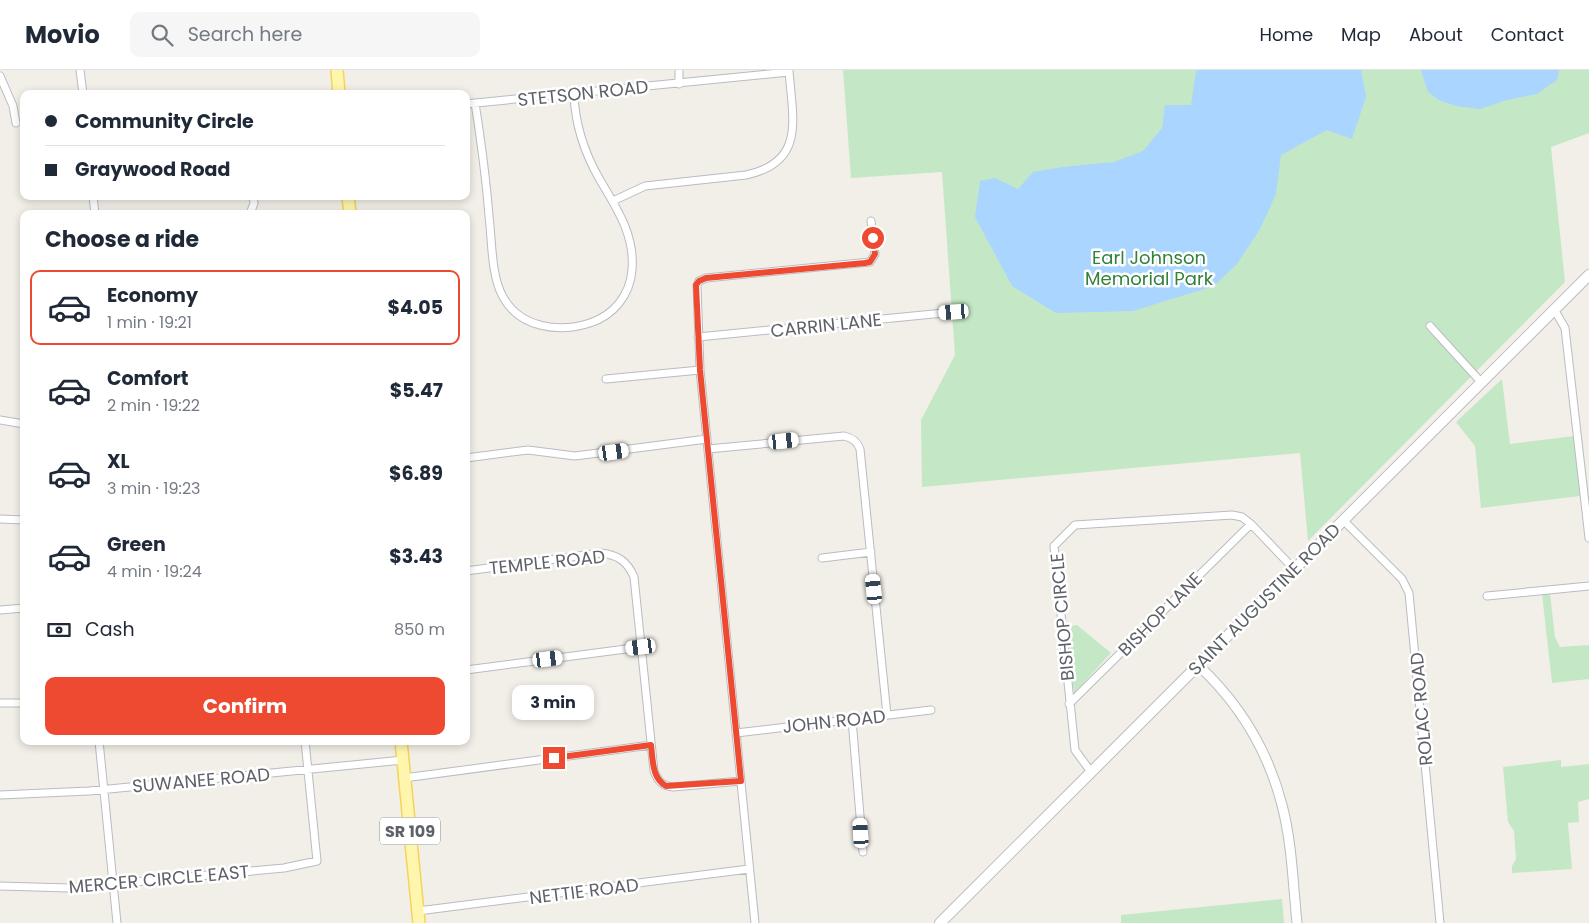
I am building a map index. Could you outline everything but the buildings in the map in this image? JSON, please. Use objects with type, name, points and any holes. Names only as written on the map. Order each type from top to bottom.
[{"type":"main road","points":[[337,70],[339,90]]},
{"type":"main road","name":"SAINT AUGUSTINE ROAD","points":[[940,923],[1589,275]]},
{"type":"main road","name":"SR 109","points":[[401,745],[418,917]]},
{"type":"street","points":[[80,70],[82,90]]},
{"type":"street","points":[[678,84],[679,70]]},
{"type":"street","points":[[613,201],[645,186],[746,175],[761,171],[779,160],[788,148],[793,134],[789,71]]},
{"type":"street","name":"STETSON ROAD","points":[[470,104],[678,84],[789,71]]},
{"type":"street","points":[[0,76],[13,106],[16,123]]},
{"type":"street","points":[[475,103],[484,157],[495,273],[502,297],[518,315],[536,324],[545,326],[585,324],[604,317],[618,306],[629,286],[632,269],[632,250],[626,225],[589,157],[576,116],[574,94]]},
{"type":"street","points":[[755,923],[700,370],[696,285],[699,281],[706,278],[870,262],[875,254],[871,221]]},
{"type":"street","points":[[1554,309],[1566,328],[1589,538]]},
{"type":"street","name":"CARRIN LANE","points":[[698,337],[954,312]]},
{"type":"street","points":[[1430,326],[1481,382]]},
{"type":"street","points":[[606,379],[700,370]]},
{"type":"street","points":[[0,420],[20,423]]},
{"type":"street","points":[[708,449],[844,436],[851,438],[858,444],[887,715]]},
{"type":"street","points":[[470,457],[528,450],[575,456],[707,439]]},
{"type":"street","name":"BISHOP CIRCLE","points":[[1091,772],[1075,750],[1054,546],[1075,525],[1232,515],[1242,517],[1294,569]]},
{"type":"street","points":[[0,519],[20,520]]},
{"type":"street","name":"ROLAC ROAD","points":[[1343,520],[1402,579],[1409,593],[1440,923]]},
{"type":"street","name":"BISHOP LANE","points":[[1069,704],[1251,524]]},
{"type":"street","points":[[822,558],[871,552]]},
{"type":"street","name":"TEMPLE ROAD","points":[[470,569],[601,553],[611,554],[626,562],[634,577],[641,647]]},
{"type":"street","points":[[1487,596],[1589,586]]},
{"type":"street","points":[[0,610],[20,608]]},
{"type":"street","points":[[470,669],[641,647],[654,771],[657,779],[666,786],[741,781]]},
{"type":"street","points":[[1198,665],[1220,686],[1234,704],[1254,734],[1269,765],[1287,829],[1297,923]]},
{"type":"street","points":[[0,703],[20,703]]},
{"type":"street","name":"JOHN ROAD","points":[[736,732],[931,710]]},
{"type":"street","points":[[852,719],[863,852]]},
{"type":"street","points":[[99,745],[117,923]]},
{"type":"street","points":[[305,745],[308,769]]},
{"type":"street","points":[[404,778],[651,745]]},
{"type":"street","name":"SUWANEE ROAD","points":[[0,795],[104,789],[403,760]]},
{"type":"street","name":"MERCER CIRCLE EAST","points":[[0,886],[69,888],[284,868],[316,861],[308,769]]},
{"type":"street","name":"NETTIE ROAD","points":[[418,917],[545,896],[749,869]]},
{"type":"green space","name":"Earl Johnson Memorial Park","points":[[843,70],[1589,70],[1589,133],[1551,147],[1565,282],[1308,541],[1300,453],[922,487],[921,420],[955,355],[942,172],[851,178]]},
{"type":"green space","points":[[1502,379],[1510,444],[1574,436],[1580,496],[1481,508],[1475,446],[1456,422]]},
{"type":"green space","points":[[1542,594],[1550,594],[1555,637],[1560,647],[1589,645],[1589,679],[1552,683]]},
{"type":"green space","points":[[1077,625],[1111,653],[1074,693],[1067,627]]},
{"type":"green space","points":[[1561,760],[1561,767],[1589,764],[1589,799],[1578,802],[1579,822],[1568,823],[1572,869],[1512,873],[1512,866],[1516,859],[1514,831],[1508,822],[1503,767]]},
{"type":"green space","points":[[1282,899],[1284,923],[1121,923],[1121,915]]},
{"type":"water","points":[[1361,70],[1366,97],[1352,139],[1327,130],[1281,155],[1276,194],[1260,229],[1237,264],[1214,286],[1133,311],[1056,313],[1012,286],[975,217],[980,181],[995,178],[1018,189],[1033,172],[1114,162],[1143,151],[1162,128],[1165,105],[1191,105],[1196,71]]},
{"type":"water","points":[[1421,70],[1559,70],[1557,80],[1537,94],[1507,100],[1480,109],[1456,106],[1439,100],[1428,92]]},
{"type":"route","points":[[554,758],[651,745],[654,771],[657,779],[666,786],[741,781],[700,370],[696,285],[699,281],[706,278],[870,262],[875,254],[873,238]]}]
